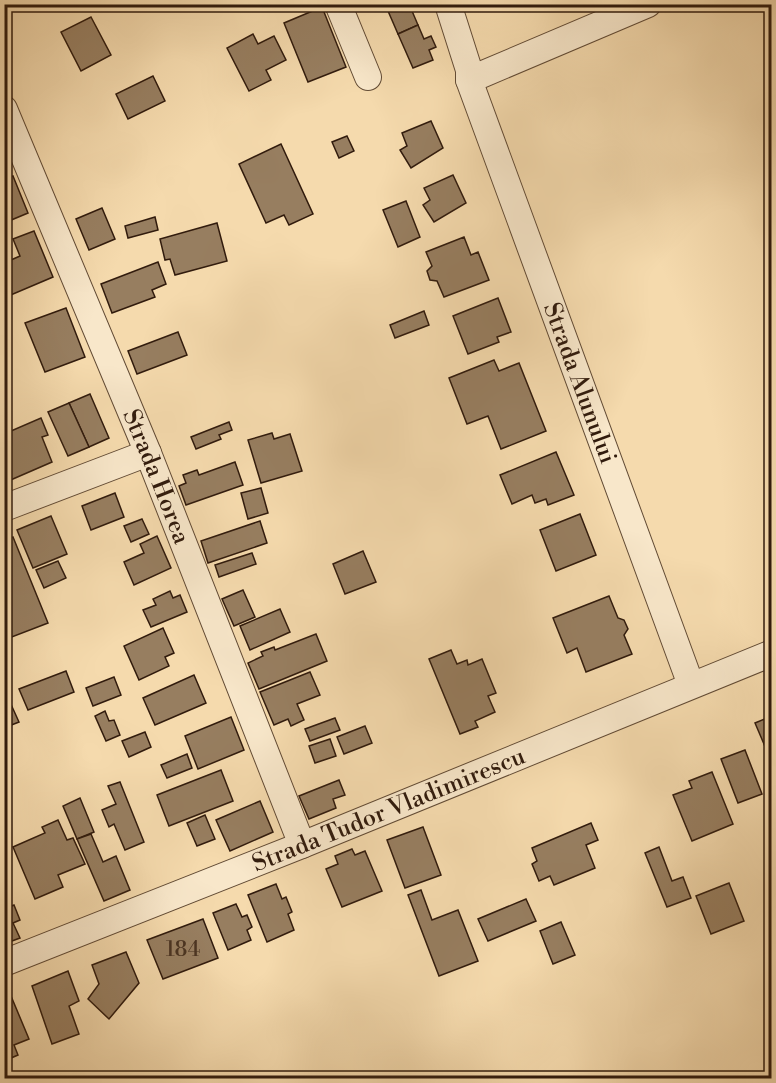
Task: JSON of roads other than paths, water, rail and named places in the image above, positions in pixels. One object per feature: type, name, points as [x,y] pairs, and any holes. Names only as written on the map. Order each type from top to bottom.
[{"type":"street","points":[[338,4],[368,77]]},
{"type":"street","name":"Strada Alunului","points":[[448,4],[469,70],[469,80],[691,685]]},
{"type":"street","points":[[469,80],[648,4]]},
{"type":"street","name":"Strada Horea","points":[[4,109],[148,453],[302,845]]},
{"type":"street","points":[[4,508],[148,453]]},
{"type":"street","name":"Strada Tudor Vladimirescu","points":[[4,963],[302,845],[771,653]]}]
